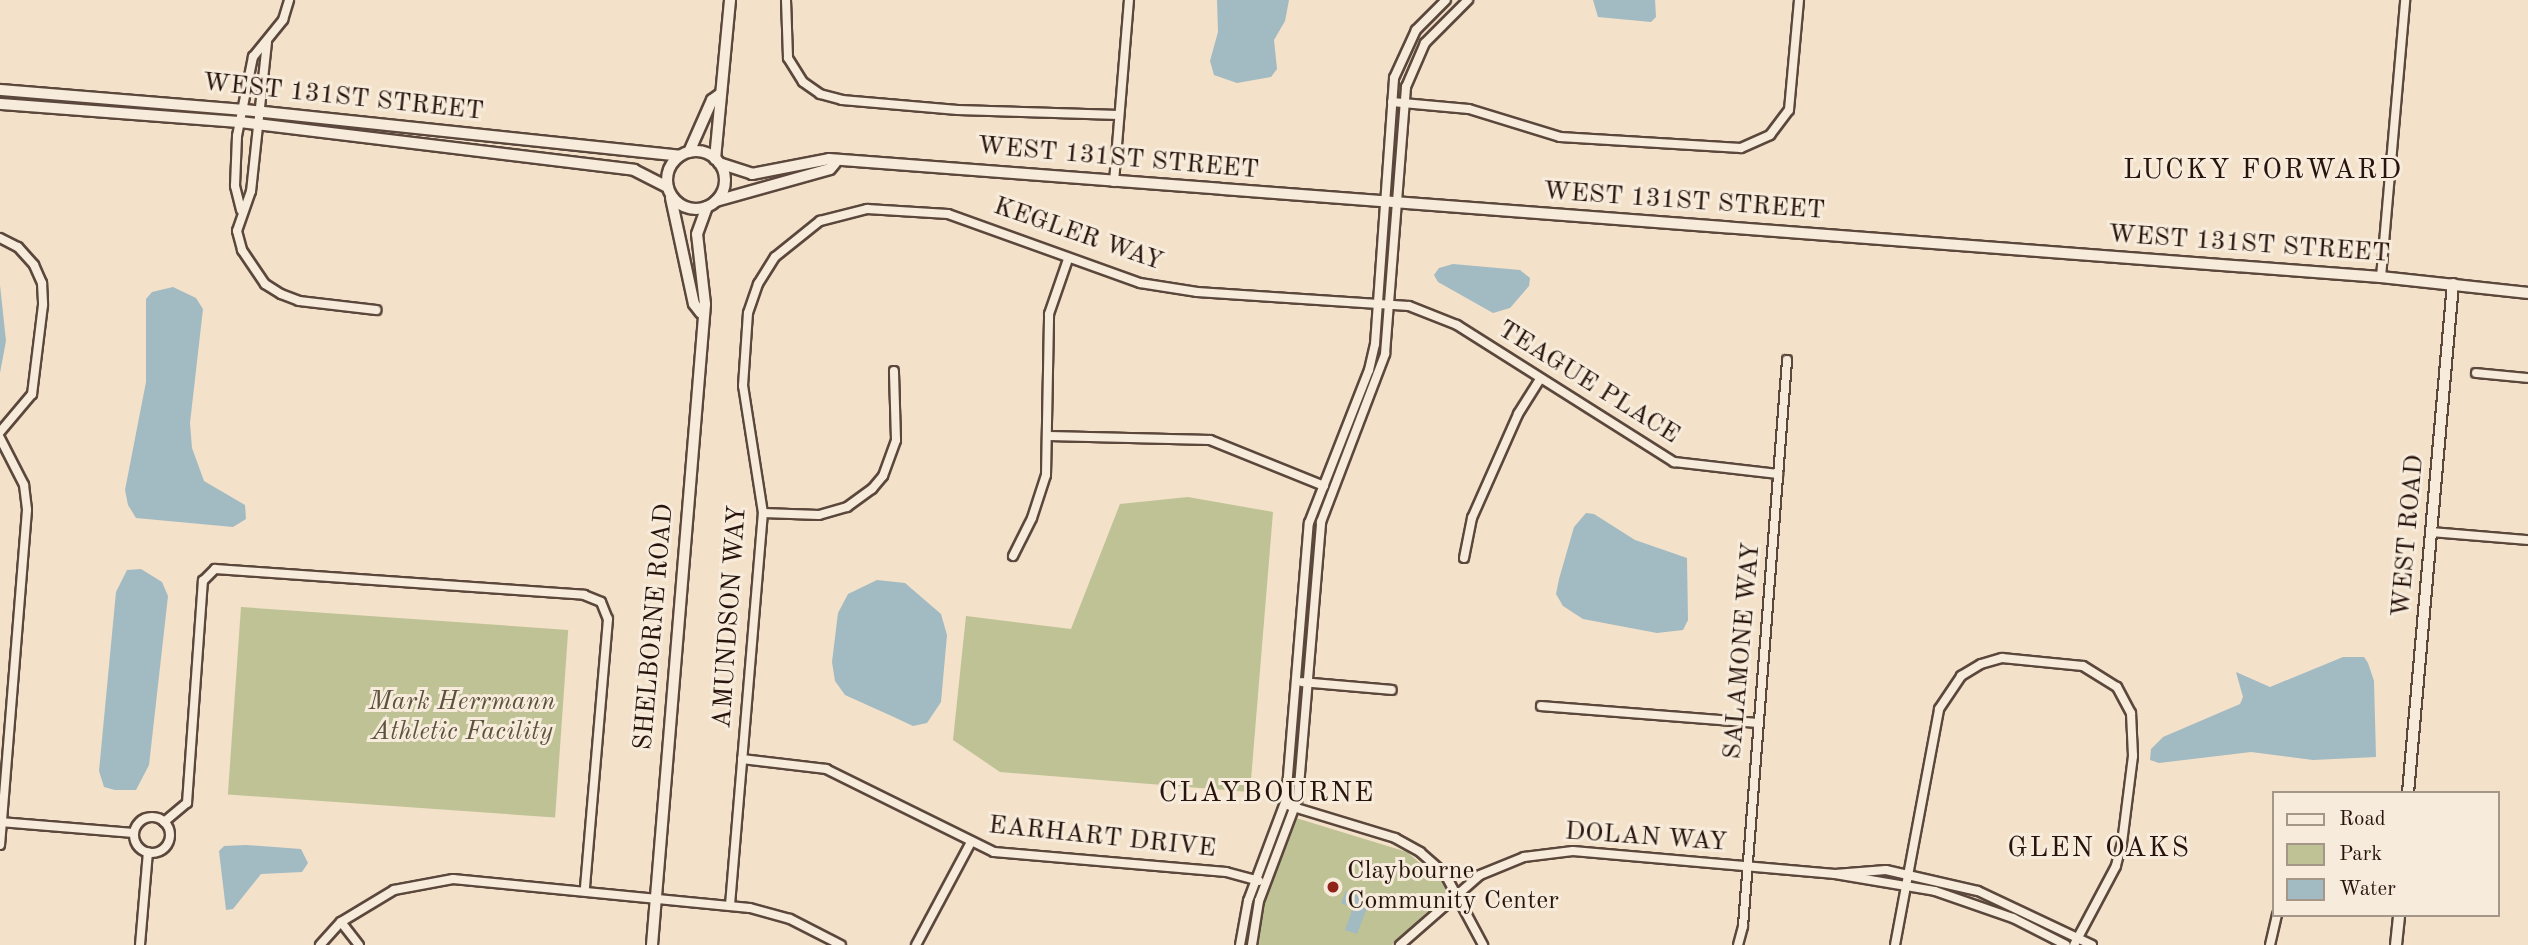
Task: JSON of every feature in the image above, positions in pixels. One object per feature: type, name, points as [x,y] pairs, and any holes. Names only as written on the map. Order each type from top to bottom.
[{"type":"street","points":[[241,211],[235,186],[240,122],[245,110],[253,57],[283,20],[289,0]]},
{"type":"street","points":[[719,95],[712,100],[684,154],[668,170],[669,191],[683,206],[711,204],[724,186],[717,161],[719,95],[730,0]]},
{"type":"street","points":[[786,0],[788,58],[803,82],[820,94],[842,100],[958,110],[1119,115]]},
{"type":"street","points":[[1114,182],[1129,0]]},
{"type":"street","points":[[1240,945],[1256,880],[1284,804],[1306,540],[1326,487],[1380,374],[1385,202],[1392,102],[1404,49],[1416,30],[1447,0]]},
{"type":"street","points":[[1383,303],[1400,204],[1405,103],[1410,74],[1425,43],[1468,0]]},
{"type":"street","points":[[1392,102],[1469,109],[1560,137],[1723,150],[1755,144],[1770,135],[1782,123],[1791,100],[1799,0]]},
{"type":"street","points":[[2381,277],[2405,0]]},
{"type":"street","points":[[267,42],[251,191],[241,211],[237,231],[242,250],[265,284],[299,301],[376,310]]},
{"type":"street","name":"WEST 131ST STREET","points":[[0,90],[259,111],[684,154]]},
{"type":"street","name":"WEST 131ST STREET","points":[[0,104],[240,122],[634,170],[669,191]]},
{"type":"street","points":[[684,154],[717,161]]},
{"type":"street","name":"WEST 131ST STREET","points":[[717,161],[745,174],[829,159],[835,163],[2381,277],[2528,293]]},
{"type":"street","name":"WEST 131ST STREET","points":[[711,204],[830,169],[835,163]]},
{"type":"street","name":"SHELBORNE ROAD","points":[[669,191],[694,304],[701,313]]},
{"type":"street","name":"SHELBORNE ROAD","points":[[652,945],[704,286],[697,240],[711,204]]},
{"type":"street","name":"KEGLER WAY","points":[[775,257],[820,221],[885,208],[958,217],[1068,259],[1165,288],[1383,303]]},
{"type":"street","points":[[0,238],[18,247],[34,265],[42,283],[43,305],[32,394],[0,432]]},
{"type":"street","name":"AMUNDSON WAY","points":[[730,905],[763,513],[743,368],[752,298],[775,257]]},
{"type":"street","points":[[1013,556],[1040,496],[1049,436],[1049,313],[1068,259]]},
{"type":"street","name":"WEST ROAD","points":[[2409,791],[2453,284]]},
{"type":"street","name":"TEAGUE PLACE","points":[[1383,303],[1447,319],[1674,462],[1778,474]]},
{"type":"street","name":"SALAMONE WAY","points":[[1738,945],[1748,866],[1787,360]]},
{"type":"street","points":[[763,513],[819,515],[847,507],[872,489],[883,476],[896,440],[894,370]]},
{"type":"street","points":[[2476,373],[2528,378]]},
{"type":"street","points":[[1464,558],[1472,518],[1518,414],[1540,379]]},
{"type":"street","points":[[1049,436],[1210,440],[1326,487]]},
{"type":"street","points":[[0,438],[24,485],[27,510],[0,845]]},
{"type":"street","points":[[1252,945],[1266,883],[1295,807],[1318,543],[1326,487]]},
{"type":"street","points":[[2432,532],[2528,540]]},
{"type":"street","points":[[164,822],[187,803],[203,588],[208,575],[215,569],[233,568],[584,595],[601,602],[608,619],[585,888]]},
{"type":"street","points":[[1895,945],[1931,743],[1947,692],[1981,664],[2002,658],[2060,661],[2083,666],[2117,687],[2130,713],[2134,735],[2116,866],[2076,941]]},
{"type":"street","points":[[1296,682],[1392,690]]},
{"type":"street","points":[[1541,706],[1757,723]]},
{"type":"street","name":"EARHART DRIVE","points":[[742,759],[827,769],[970,844],[1007,855],[1226,872],[1266,883]]},
{"type":"street","points":[[1284,804],[1395,838],[1433,863],[1458,894],[1483,945]]},
{"type":"street","points":[[148,852],[136,843],[134,833],[139,823],[149,817],[164,822]]},
{"type":"street","points":[[1,822],[134,833]]},
{"type":"street","points":[[148,852],[167,843],[164,822]]},
{"type":"street","points":[[916,945],[970,844]]},
{"type":"street","points":[[139,945],[148,852]]},
{"type":"street","name":"DOLAN WAY","points":[[1400,945],[1458,894],[1495,867],[1554,852],[1835,874],[1973,903],[2066,945]]},
{"type":"street","name":"DOLAN WAY","points":[[1835,874],[1851,870],[1908,874],[1978,891],[2076,941],[2092,945]]},
{"type":"street","points":[[320,945],[341,922],[394,890],[418,883],[453,879],[585,888],[655,899],[730,905],[790,919],[841,945]]},
{"type":"street","points":[[2270,945],[2277,917]]},
{"type":"street","points":[[2396,945],[2399,917]]},
{"type":"street","points":[[341,922],[359,945]]},
{"type":"green space","points":[[1188,497],[1273,512],[1250,792],[1000,772],[953,740],[966,616],[1071,629],[1120,504]]},
{"type":"green space","name":"Mark Herrmann Athletic Facility","points":[[241,607],[568,630],[555,817],[228,795]]},
{"type":"green space","points":[[1296,818],[1407,852],[1444,884],[1446,894],[1392,945],[1257,945],[1262,901]]},
{"type":"water","points":[[1217,0],[1289,0],[1285,21],[1274,40],[1277,69],[1271,77],[1237,83],[1214,75],[1210,61],[1218,32]]},
{"type":"water","points":[[1593,0],[1655,0],[1656,17],[1651,22],[1598,17]]},
{"type":"water","points":[[1453,264],[1520,270],[1530,278],[1529,286],[1510,308],[1493,313],[1438,282],[1434,275],[1439,268]]},
{"type":"water","points":[[0,285],[6,341],[0,373]]},
{"type":"water","points":[[173,287],[196,298],[203,309],[190,423],[192,448],[204,481],[245,505],[246,519],[233,527],[136,518],[128,505],[125,490],[146,382],[146,299],[152,292]]},
{"type":"water","points":[[1586,513],[1594,514],[1635,540],[1687,558],[1688,620],[1683,630],[1657,633],[1583,619],[1563,606],[1556,594],[1559,579],[1574,527]]},
{"type":"water","points":[[141,569],[162,582],[168,596],[149,765],[136,790],[115,790],[104,787],[99,771],[116,592],[127,570]]},
{"type":"water","points":[[877,580],[905,583],[941,614],[947,635],[941,702],[927,723],[913,726],[845,695],[835,681],[832,662],[838,613],[848,594]]},
{"type":"water","points":[[2343,657],[2364,657],[2374,681],[2376,757],[2313,760],[2251,752],[2159,763],[2150,760],[2151,749],[2163,737],[2240,704],[2243,697],[2236,672],[2270,687]]},
{"type":"water","points":[[224,846],[301,849],[308,863],[302,872],[261,874],[233,909],[226,910],[219,851]]},
{"type":"water","points":[[1346,891],[1370,900],[1357,934],[1345,930],[1353,908],[1341,903]]},
{"type":"place","name":"Claybourne Community Center","points":[[1333,887]]},
{"type":"district","name":"LUCKY FORWARD","points":[[2263,171]]},
{"type":"district","name":"CLAYBOURNE","points":[[1267,794]]},
{"type":"district","name":"GLEN OAKS","points":[[2099,849]]}]
